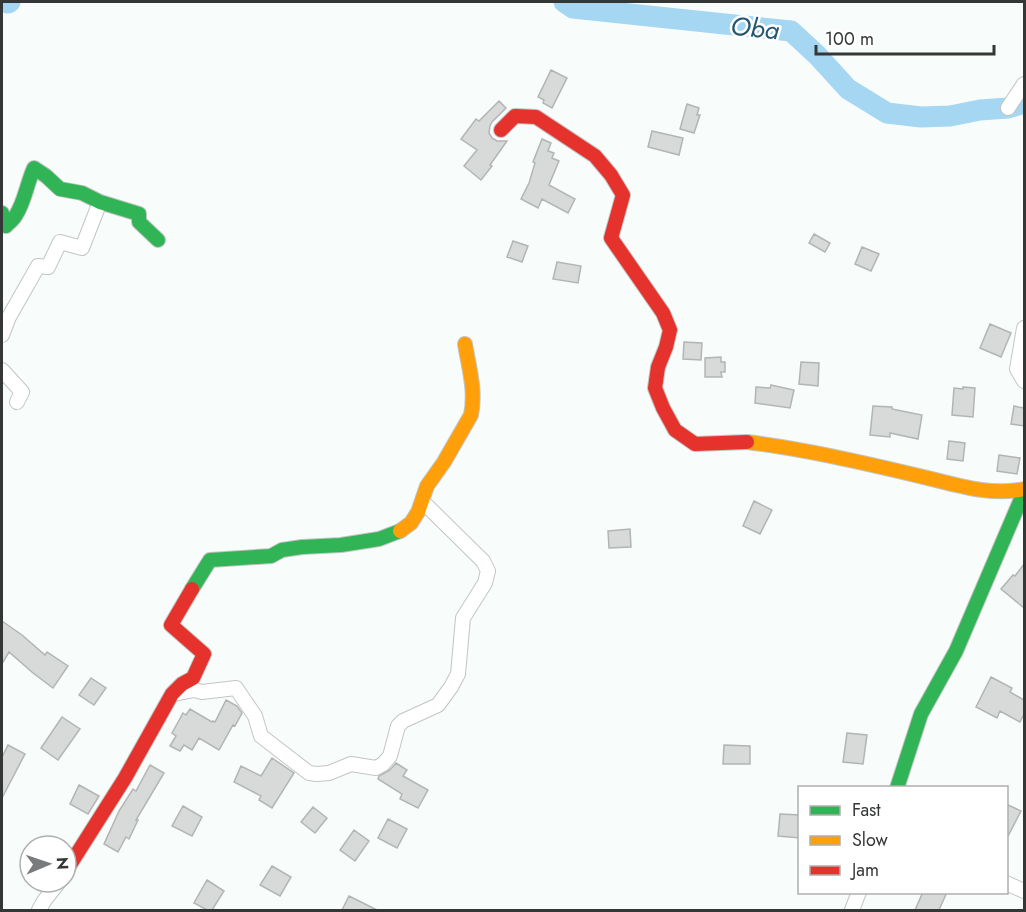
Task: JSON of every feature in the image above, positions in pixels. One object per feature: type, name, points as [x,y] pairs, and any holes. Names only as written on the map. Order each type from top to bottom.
[{"type":"street","points":[[1008,108],[1024,84]]},
{"type":"street","points":[[501,130],[515,116],[536,117],[595,156],[611,175],[623,195],[611,238],[663,313],[670,330],[658,367],[655,387],[675,430],[695,444],[751,442],[843,459],[976,490],[1024,491],[956,651],[921,714],[898,786]]},
{"type":"street","points":[[2,213],[6,226],[16,216],[34,168],[60,189],[82,193],[100,202],[139,214],[139,222],[158,240]]},
{"type":"street","points":[[2,335],[9,317],[38,266],[48,267],[60,242],[82,248],[100,202]]},
{"type":"street","points":[[1024,328],[1017,369],[1024,381]]},
{"type":"street","points":[[78,853],[125,778],[172,694],[182,684],[193,678],[197,671],[204,654],[171,625],[210,560],[271,556],[282,550],[379,539],[398,532],[411,523],[418,512],[427,486],[444,462],[474,407],[465,344]]},
{"type":"street","points":[[2,370],[22,392],[18,402]]},
{"type":"street","points":[[172,694],[194,690],[202,692],[236,688],[255,716],[261,736],[309,773],[329,772],[351,764],[376,768],[383,764],[390,756],[398,726],[403,721],[438,705],[451,687],[458,674],[463,618],[485,583],[488,571],[483,561],[422,501]]},
{"type":"street","points":[[1008,884],[1024,891]]},
{"type":"street","points":[[39,910],[50,894]]},
{"type":"street","points":[[852,910],[858,894]]},
{"type":"building","points":[[551,70],[567,78],[552,108],[538,97]]},
{"type":"building","points":[[499,101],[506,108],[492,122],[489,133],[497,141],[507,141],[481,180],[464,166],[477,150],[461,139],[476,119],[479,121]]},
{"type":"building","points":[[687,104],[699,108],[697,115],[700,115],[694,133],[680,129]]},
{"type":"building","points":[[652,131],[683,138],[679,155],[648,147]]},
{"type":"building","points":[[542,139],[551,143],[548,151],[554,153],[552,158],[559,161],[549,185],[575,199],[568,213],[542,199],[538,208],[521,199],[529,183],[535,163],[533,162]]},
{"type":"building","points":[[814,234],[830,243],[825,252],[809,243]]},
{"type":"building","points":[[513,241],[528,246],[522,262],[507,257]]},
{"type":"building","points":[[862,247],[879,254],[871,271],[855,264]]},
{"type":"building","points":[[557,262],[581,266],[578,283],[553,279]]},
{"type":"building","points":[[990,324],[1011,333],[1001,357],[980,348]]},
{"type":"building","points":[[684,342],[702,343],[701,360],[683,359]]},
{"type":"building","points":[[721,357],[721,362],[725,362],[725,372],[721,372],[722,377],[705,377],[705,358]]},
{"type":"building","points":[[801,362],[819,363],[818,386],[799,384]]},
{"type":"building","points":[[771,385],[794,390],[790,408],[755,403],[756,387],[770,388]]},
{"type":"building","points":[[963,387],[975,388],[973,417],[952,415],[954,388],[963,389]]},
{"type":"building","points":[[873,406],[892,407],[892,409],[922,415],[918,439],[890,433],[890,437],[870,435]]},
{"type":"building","points":[[1014,406],[1024,408],[1024,426],[1011,424]]},
{"type":"building","points":[[949,441],[965,443],[963,461],[947,459]]},
{"type":"building","points":[[999,455],[1020,458],[1017,474],[997,471]]},
{"type":"building","points":[[754,501],[772,510],[760,534],[743,526]]},
{"type":"building","points":[[630,529],[631,547],[609,548],[608,531]]},
{"type":"building","points":[[1024,564],[1024,608],[1001,589]]},
{"type":"building","points":[[2,621],[45,655],[47,652],[68,666],[53,688],[9,652],[2,664]]},
{"type":"building","points":[[991,677],[1012,688],[1010,692],[1024,700],[1024,714],[1020,722],[1000,711],[997,718],[976,707]]},
{"type":"building","points":[[91,678],[106,688],[94,705],[79,695]]},
{"type":"building","points":[[226,700],[237,706],[242,713],[219,750],[199,738],[192,750],[184,745],[180,751],[170,746],[176,736],[172,733],[183,713],[186,715],[190,709],[215,722]]},
{"type":"building","points":[[62,717],[80,729],[58,760],[41,748]]},
{"type":"building","points":[[847,733],[867,735],[863,764],[843,762]]},
{"type":"building","points":[[8,745],[25,754],[2,798],[2,757]]},
{"type":"building","points":[[724,745],[750,746],[750,764],[723,764]]},
{"type":"building","points":[[272,758],[294,773],[272,808],[259,800],[261,796],[234,782],[241,766],[261,776]]},
{"type":"building","points":[[396,763],[407,770],[403,776],[428,790],[418,808],[400,799],[402,794],[378,779]]},
{"type":"building","points":[[150,765],[164,773],[136,820],[138,820],[129,839],[126,837],[118,852],[104,844],[119,811],[133,789],[136,791]]},
{"type":"building","points":[[79,785],[99,796],[88,814],[70,804]]},
{"type":"building","points":[[1008,805],[1021,811],[1008,836]]},
{"type":"building","points":[[183,806],[202,817],[192,836],[172,826]]},
{"type":"building","points":[[313,807],[327,818],[315,833],[301,822]]},
{"type":"building","points":[[780,814],[798,815],[798,838],[778,836]]},
{"type":"building","points":[[388,819],[407,829],[397,848],[378,838]]},
{"type":"building","points":[[354,830],[369,841],[355,861],[340,850]]},
{"type":"building","points":[[272,866],[291,877],[280,896],[260,885]]},
{"type":"building","points":[[207,880],[224,891],[212,910],[207,910],[194,903]]},
{"type":"building","points":[[922,894],[946,894],[939,910],[915,910]]},
{"type":"building","points":[[349,896],[377,910],[342,910]]},
{"type":"waterway","name":"Oba","points":[[5,2],[10,2]]},
{"type":"waterway","name":"Oba","points":[[564,2],[573,8],[791,31],[848,89],[887,113],[921,117],[950,116],[980,110],[1008,108],[1024,103]]},
{"type":"traffic: fast","points":[[2,213],[6,226],[19,210],[34,168],[60,189],[82,193],[100,202],[139,214],[139,222],[158,240]]},
{"type":"traffic: fast","points":[[898,786],[921,714],[956,651],[1024,492]]},
{"type":"traffic: fast","points":[[192,589],[210,560],[271,556],[282,550],[379,539],[400,531]]},
{"type":"traffic: slow","points":[[400,531],[411,523],[418,512],[427,486],[444,462],[471,415],[472,388],[465,344]]},
{"type":"traffic: slow","points":[[747,442],[832,456],[970,488],[997,491],[1024,489]]},
{"type":"traffic: jam","points":[[501,130],[515,116],[536,117],[595,156],[611,175],[623,195],[611,238],[663,313],[670,330],[658,367],[655,388],[663,408],[675,430],[695,444],[747,442]]},
{"type":"traffic: jam","points":[[78,852],[125,778],[172,694],[182,684],[193,678],[204,654],[171,625],[192,589]]}]
